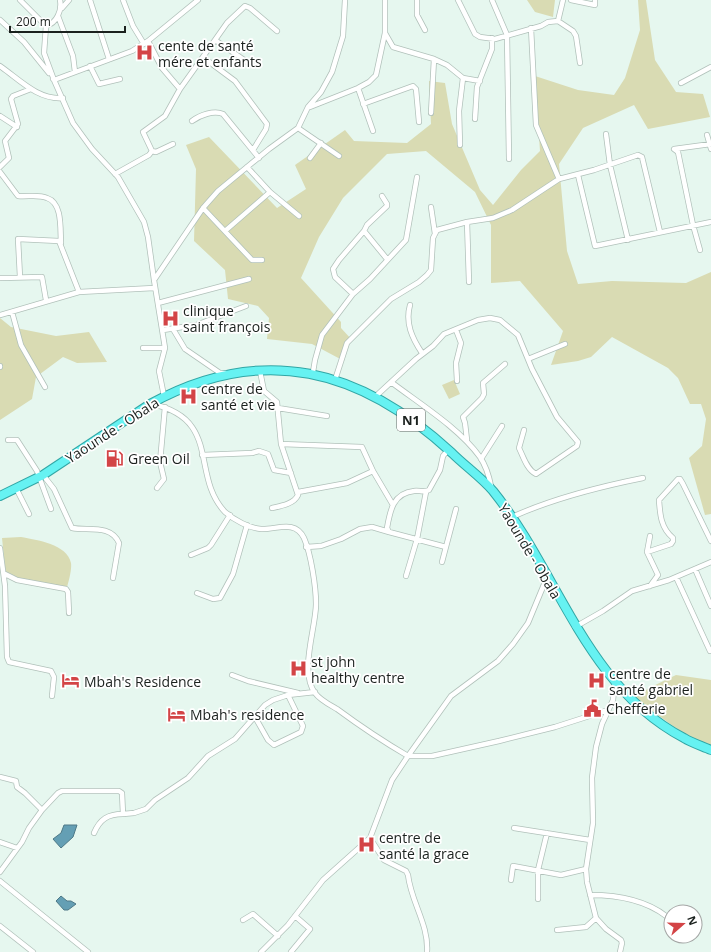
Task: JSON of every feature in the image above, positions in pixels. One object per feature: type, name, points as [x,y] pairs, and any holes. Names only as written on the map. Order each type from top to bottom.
[{"type":"highway","name":"Yaounde - Obala","points":[[0,496],[40,476],[164,396],[226,373],[285,371],[335,380],[376,396],[414,421],[492,490],[512,517],[575,626],[602,668],[655,719],[684,739],[711,750]]},
{"type":"street","points":[[20,0],[46,26],[44,53],[54,80],[76,128],[92,149],[115,174],[144,222],[148,237],[154,288],[163,330],[165,348],[159,371],[164,396]]},
{"type":"street","points":[[60,0],[62,8]]},
{"type":"street","points":[[46,26],[51,24],[69,0]]},
{"type":"street","points":[[90,0],[109,59]]},
{"type":"street","points":[[123,0],[133,26],[146,42],[162,68],[180,89]]},
{"type":"street","points":[[54,80],[109,59],[146,42],[198,0]]},
{"type":"street","points":[[154,280],[164,268],[203,208],[218,191],[298,128],[308,107],[321,92],[332,72],[344,29],[345,0]]},
{"type":"street","points":[[308,107],[358,88],[369,82],[376,75],[385,33],[385,0]]},
{"type":"street","points":[[417,0],[417,15],[425,30]]},
{"type":"street","points":[[458,0],[474,34],[480,37],[492,38],[508,35],[548,22],[558,21],[573,31],[576,36],[580,63]]},
{"type":"street","points":[[492,0],[508,35],[509,159]]},
{"type":"street","points":[[558,21],[563,0]]},
{"type":"street","points":[[571,0],[595,5],[595,0]]},
{"type":"street","points":[[173,144],[156,152],[152,150],[143,132],[161,121],[180,89],[204,58],[227,23],[245,6],[277,31]]},
{"type":"street","points":[[58,16],[73,56],[75,72]]},
{"type":"street","points":[[0,20],[28,46],[54,80]]},
{"type":"street","points":[[531,28],[536,125],[559,179]]},
{"type":"street","points":[[385,33],[394,47],[434,59],[447,65],[463,78],[480,81]]},
{"type":"street","points":[[475,119],[477,87],[492,49],[492,38]]},
{"type":"street","points":[[215,40],[250,64]]},
{"type":"street","points":[[204,58],[235,81],[267,124],[266,129],[253,150]]},
{"type":"street","points":[[431,113],[434,59]]},
{"type":"street","points":[[0,66],[37,94],[53,99],[63,98]]},
{"type":"street","points":[[90,66],[99,84],[120,80]]},
{"type":"street","points":[[681,83],[711,66]]},
{"type":"street","points":[[460,145],[459,112],[463,78]]},
{"type":"street","points":[[363,104],[413,86],[416,88],[419,122]]},
{"type":"street","points":[[358,88],[373,130]]},
{"type":"street","points":[[0,167],[9,158],[5,141],[18,124],[11,99],[13,96],[31,89]]},
{"type":"street","points":[[192,121],[205,114],[218,112],[223,114],[259,158]]},
{"type":"street","points":[[0,116],[17,127]]},
{"type":"street","points":[[298,128],[339,156]]},
{"type":"street","points":[[606,134],[610,165],[628,240]]},
{"type":"street","points":[[700,250],[693,225],[678,152],[674,149],[711,146],[707,135]]},
{"type":"street","points":[[310,158],[322,143]]},
{"type":"street","points":[[115,174],[149,155],[152,150]]},
{"type":"street","points":[[434,234],[437,230],[467,222],[493,218],[512,210],[559,179],[578,175],[641,155],[660,232]]},
{"type":"street","points":[[247,167],[270,192],[299,216]]},
{"type":"street","points":[[0,172],[18,196],[47,198],[53,203],[62,219],[61,243],[79,292]]},
{"type":"street","points":[[578,175],[595,246],[711,222]]},
{"type":"street","points":[[310,375],[314,372],[315,360],[322,335],[353,294],[370,280],[387,259],[406,240],[417,177]]},
{"type":"street","points":[[225,231],[270,192]]},
{"type":"street","points":[[353,294],[335,277],[333,272],[339,260],[364,231],[367,225],[387,206],[382,196]]},
{"type":"street","points":[[335,380],[347,343],[391,299],[419,282],[430,270],[434,234],[431,207]]},
{"type":"street","points":[[203,208],[252,260],[262,260]]},
{"type":"street","points":[[467,222],[469,282]]},
{"type":"street","points":[[364,231],[387,259]]},
{"type":"street","points":[[20,277],[18,239],[56,241],[61,243]]},
{"type":"street","points":[[0,278],[42,277],[46,300]]},
{"type":"street","points":[[158,303],[250,279]]},
{"type":"street","points":[[0,315],[46,300],[79,292],[154,288]]},
{"type":"street","points":[[410,305],[407,316],[410,329],[422,353]]},
{"type":"street","points":[[163,330],[196,325],[246,306]]},
{"type":"street","points":[[12,312],[21,345],[45,387]]},
{"type":"street","points":[[376,396],[422,353],[433,346],[444,334],[478,320],[490,318],[500,320],[518,335],[532,370],[557,416],[578,442],[578,446],[536,474],[529,468],[519,448],[524,430]]},
{"type":"street","points":[[173,329],[185,349],[220,373],[226,373]]},
{"type":"street","points":[[456,330],[461,343],[456,363],[457,381]]},
{"type":"street","points":[[528,359],[565,344]]},
{"type":"street","points":[[143,348],[165,348]]},
{"type":"street","points":[[467,440],[465,423],[462,417],[482,398],[484,394],[483,383],[486,378],[505,364]]},
{"type":"street","points":[[260,371],[264,391],[274,398],[278,408],[281,444],[298,492],[297,499],[290,503],[272,508]]},
{"type":"street","points":[[391,382],[467,440],[481,459],[488,472],[492,490]]},
{"type":"street","points":[[150,404],[165,407],[181,416],[197,433],[201,444],[202,455],[215,494],[219,503],[230,515],[247,525],[260,528],[287,526],[296,529],[301,534],[306,547],[316,602],[315,618],[310,637],[309,677],[315,692],[344,714],[408,756],[432,756],[555,727],[608,710]]},
{"type":"street","points":[[157,488],[164,479],[160,462],[165,407]]},
{"type":"street","points":[[278,408],[327,416]]},
{"type":"street","points":[[481,459],[502,426]]},
{"type":"street","points":[[8,440],[17,440],[40,476],[54,489],[72,528],[98,529],[106,531],[117,538],[119,543],[113,578]]},
{"type":"street","points":[[281,444],[362,447],[373,471],[393,505]]},
{"type":"street","points":[[406,576],[417,539],[426,492],[434,480],[443,456],[448,450]]},
{"type":"street","points":[[202,455],[252,453],[259,451],[268,454],[274,470],[291,473]]},
{"type":"street","points":[[298,492],[347,483],[373,471]]},
{"type":"street","points":[[40,476],[51,509]]},
{"type":"street","points":[[512,517],[538,505],[602,486],[644,478]]},
{"type":"street","points":[[647,552],[671,544],[673,541],[673,538],[666,532],[660,519],[659,500],[678,479],[683,484],[711,541]]},
{"type":"street","points":[[16,488],[29,514]]},
{"type":"street","points":[[389,532],[387,528],[393,505],[401,494],[414,491],[426,492]]},
{"type":"street","points":[[442,562],[456,509]]},
{"type":"street","points":[[191,555],[208,548],[211,545],[230,515]]},
{"type":"street","points":[[197,593],[213,599],[220,598],[233,574],[247,525]]},
{"type":"street","points":[[306,547],[321,546],[360,529],[372,527],[446,547]]},
{"type":"street","points":[[650,536],[647,552],[658,575],[650,586]]},
{"type":"street","points":[[0,548],[5,574],[3,586],[7,657],[9,662],[51,671],[54,677],[52,696]]},
{"type":"street","points":[[575,626],[603,611],[624,596],[676,577],[711,562]]},
{"type":"street","points":[[695,569],[711,606]]},
{"type":"street","points":[[5,574],[17,580],[66,588],[68,592],[68,613]]},
{"type":"street","points":[[261,952],[296,916],[322,880],[370,838],[392,780],[408,756],[451,696],[498,661],[513,644],[528,623],[545,582],[546,575]]},
{"type":"street","points":[[676,577],[710,651],[711,650]]},
{"type":"street","points":[[232,675],[248,681],[300,693]]},
{"type":"street","points":[[615,682],[613,700],[599,735],[594,763],[592,790],[593,822],[586,868],[590,895],[596,918],[606,929],[621,940],[622,943],[620,952]]},
{"type":"street","points":[[94,833],[101,820],[107,817],[134,813],[146,809],[155,800],[188,778],[208,756],[235,739],[265,705],[273,700],[288,695],[315,692]]},
{"type":"street","points":[[255,716],[268,740],[274,745],[301,732],[303,726],[288,695]]},
{"type":"street","points":[[0,777],[16,781],[17,788],[25,793],[42,810]]},
{"type":"street","points":[[0,872],[42,810],[58,793],[62,791],[119,791],[122,793],[123,814]]},
{"type":"street","points":[[514,828],[590,840]]},
{"type":"street","points":[[538,899],[538,870],[547,833]]},
{"type":"street","points":[[370,838],[384,860],[406,872],[408,875],[416,908],[427,938],[427,952]]},
{"type":"street","points":[[0,842],[17,848]]},
{"type":"street","points":[[511,880],[513,866],[561,875],[586,868]]},
{"type":"street","points":[[0,881],[88,952]]},
{"type":"street","points":[[590,895],[615,896],[654,906],[663,914]]},
{"type":"street","points":[[243,920],[253,914],[278,936]]},
{"type":"street","points":[[291,952],[310,929],[296,916]]},
{"type":"street","points":[[557,930],[586,927],[596,918]]},
{"type":"street","points":[[0,926],[33,952]]},
{"type":"green space","points":[[527,0],[555,0],[553,17],[535,12]]},
{"type":"green space","points":[[638,0],[646,0],[655,60],[676,92],[703,94],[710,117],[648,129],[634,105],[583,128],[559,164],[567,251],[578,284],[612,281],[686,283],[711,272],[711,514],[705,515],[689,458],[702,446],[706,419],[701,404],[690,404],[678,378],[668,368],[612,337],[591,357],[578,361],[551,365],[563,331],[520,281],[491,283],[491,225],[475,192],[426,151],[387,154],[343,198],[319,237],[301,278],[341,322],[341,328],[352,340],[348,343],[344,361],[312,344],[267,339],[269,318],[258,306],[228,299],[225,270],[194,241],[196,169],[186,145],[209,137],[277,208],[306,189],[295,165],[345,130],[354,141],[407,143],[431,124],[429,81],[445,83],[452,124],[480,190],[493,205],[521,170],[540,151],[535,76],[578,90],[614,95],[625,78],[640,30]]},
{"type":"green space","points":[[0,318],[11,327],[56,336],[89,332],[107,362],[77,363],[63,357],[36,377],[32,399],[0,420]]},
{"type":"green space","points":[[454,380],[460,394],[449,399],[442,385]]},
{"type":"green space","points":[[21,537],[50,544],[64,551],[71,563],[70,577],[66,591],[14,581],[6,577],[2,538]]},
{"type":"green space","points":[[676,675],[711,680],[711,748],[687,736],[634,698],[649,688]]},
{"type":"water","points":[[64,825],[77,825],[73,837],[61,848],[53,839],[61,833]]},
{"type":"water","points":[[61,896],[67,901],[71,901],[76,904],[68,910],[64,910],[56,901]]},
{"type":"place","name":"cente de santé mére et enfants","points":[[145,53]]},
{"type":"place","name":"clinique saint françois","points":[[170,318]]},
{"type":"place","name":"centre de santé et vie","points":[[188,396]]},
{"type":"place","name":"Green Oil","points":[[115,458]]},
{"type":"place","name":"st john healthy centre","points":[[298,669]]},
{"type":"place","name":"Mbah's Residence","points":[[71,681]]},
{"type":"place","name":"centre de santé gabriel","points":[[596,681]]},
{"type":"place","name":"Chefferie","points":[[593,708]]},
{"type":"place","name":"Mbah's residence","points":[[177,714]]},
{"type":"place","name":"centre de santé la grace","points":[[366,845]]}]
